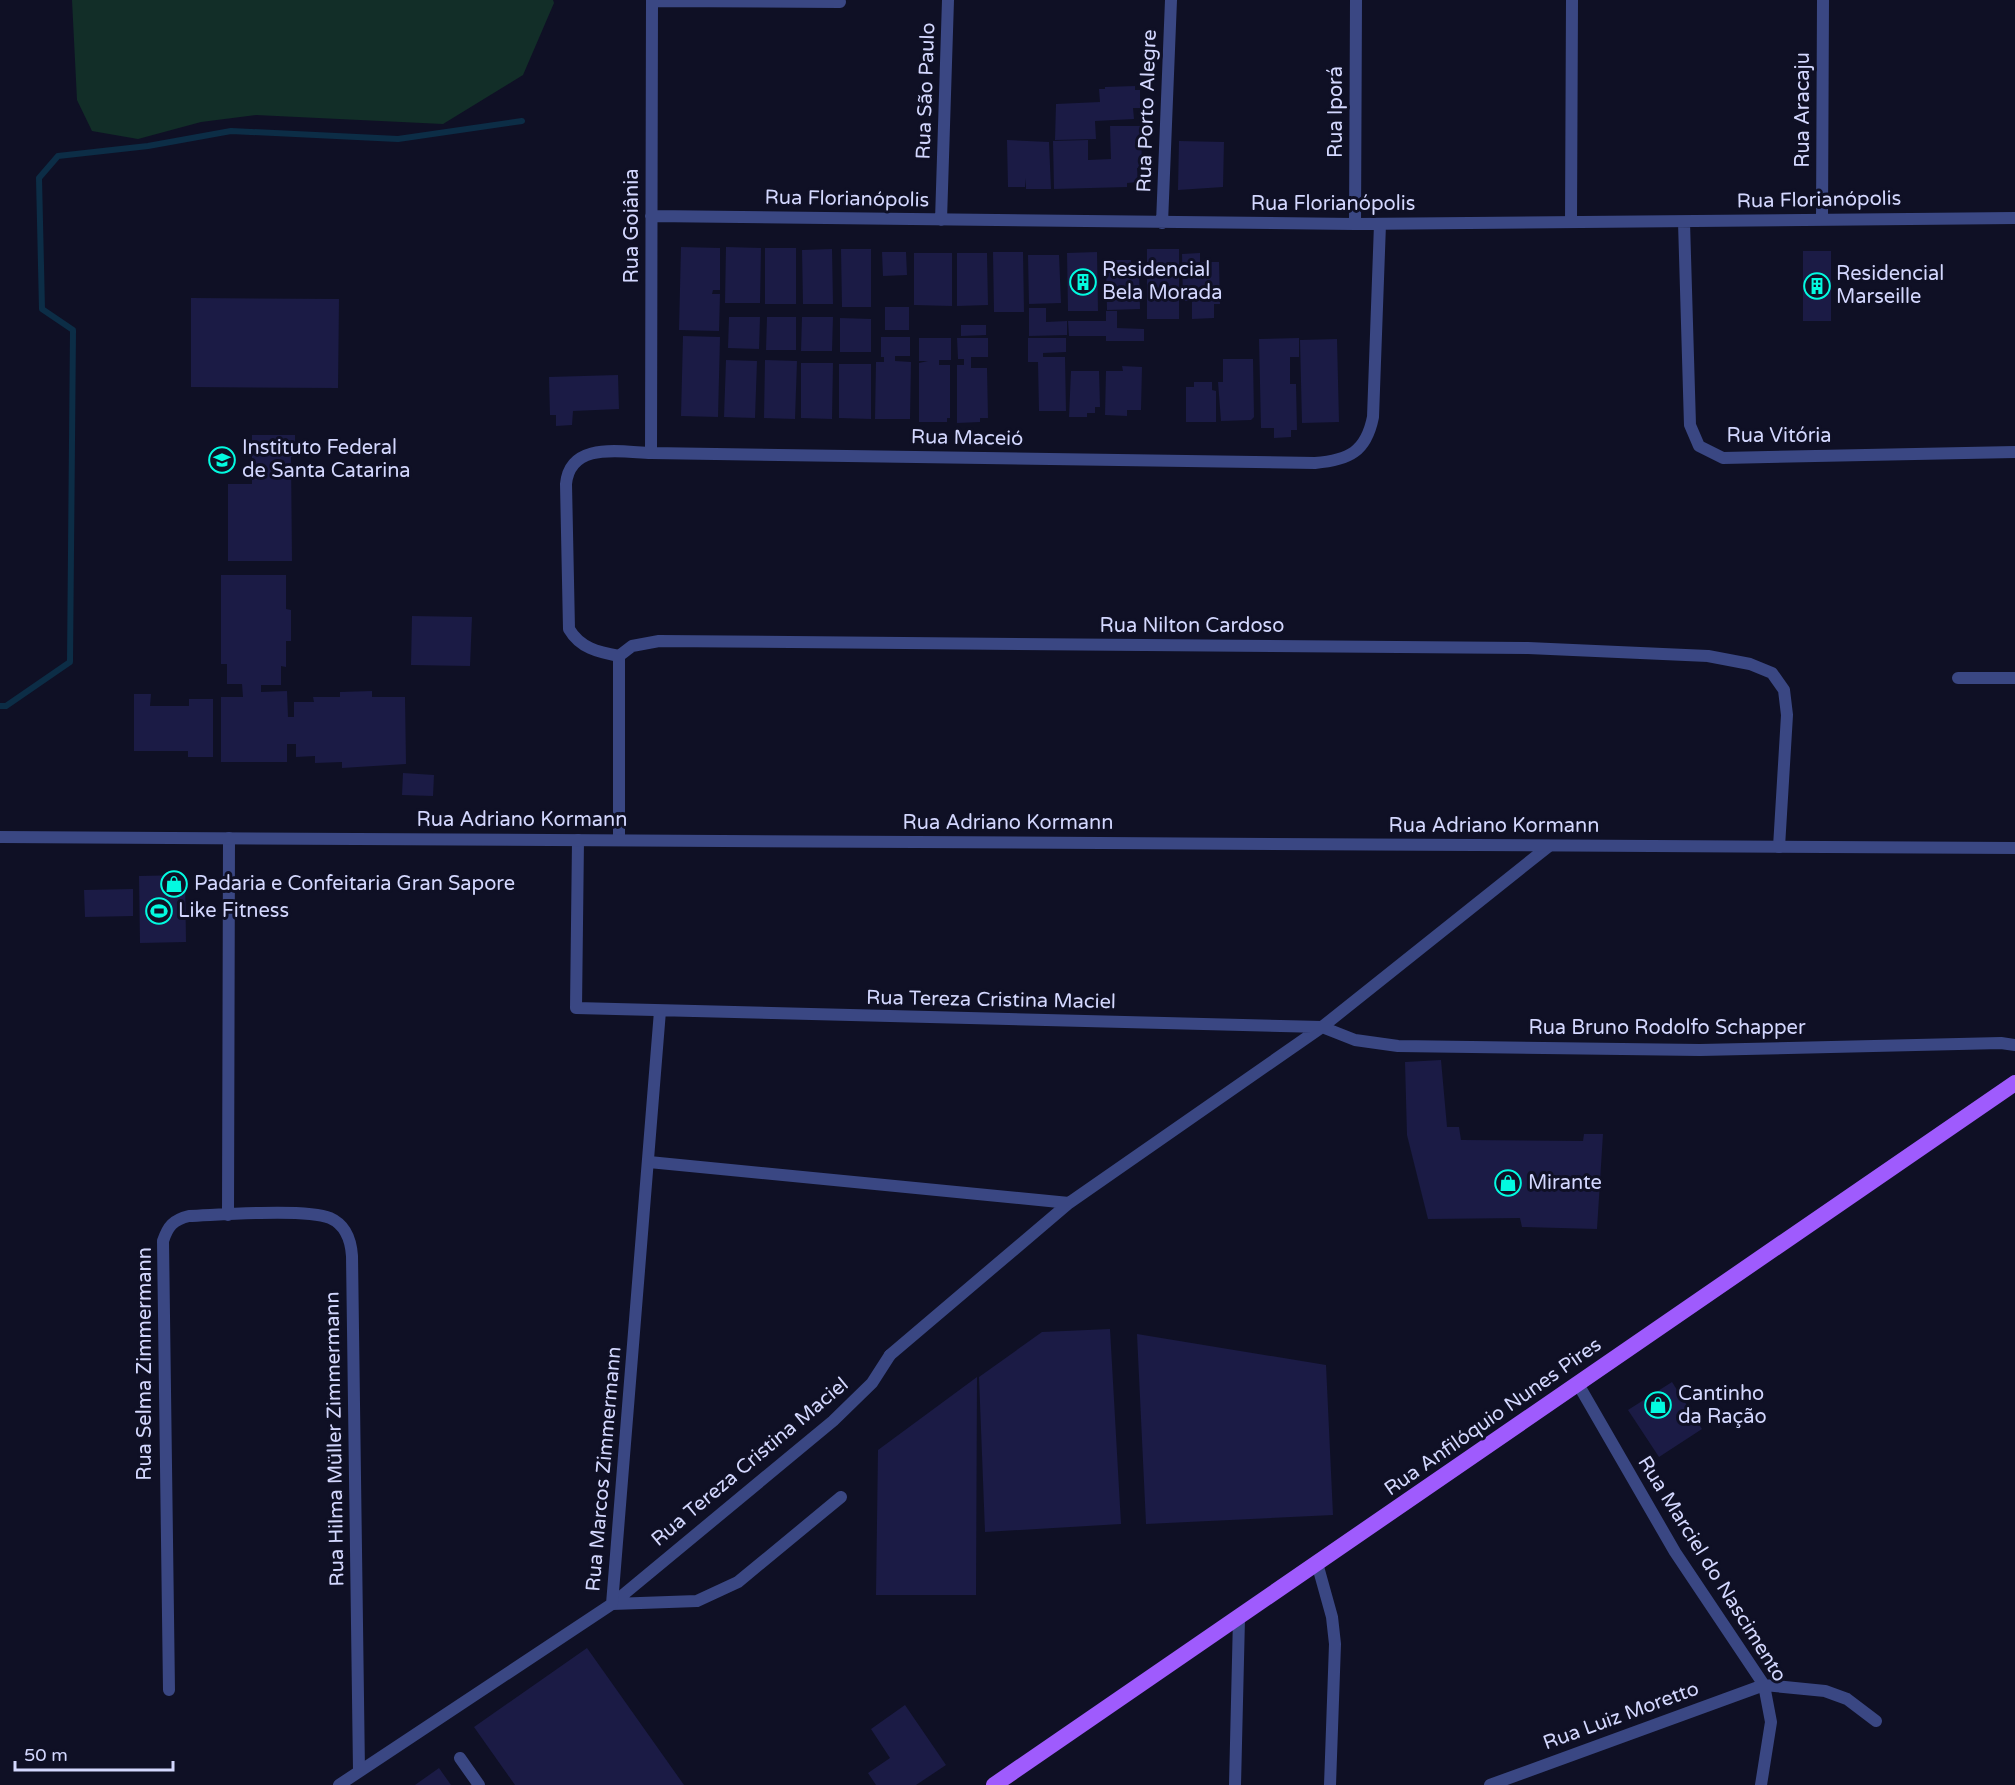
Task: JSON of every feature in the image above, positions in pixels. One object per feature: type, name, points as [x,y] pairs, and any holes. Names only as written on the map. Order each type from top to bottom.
[{"type":"main road","name":"Rua Anfilóquio Nunes Pires","points":[[994,1785],[2015,1083]]},
{"type":"street","name":"Rua São Paulo","points":[[941,220],[948,0]]},
{"type":"street","name":"Rua Porto Alegre","points":[[1162,223],[1171,0]]},
{"type":"street","name":"Rua Iporá","points":[[1355,224],[1356,0]]},
{"type":"street","points":[[1571,222],[1572,0]]},
{"type":"street","name":"Rua Aracaju","points":[[1822,220],[1823,0]]},
{"type":"street","points":[[652,1],[840,2]]},
{"type":"street","name":"Rua Goiânia","points":[[651,453],[652,1]]},
{"type":"street","name":"Rua Florianópolis","points":[[651,216],[1355,224],[2015,218]]},
{"type":"street","name":"Rua Vitória","points":[[1684,222],[1690,424],[1699,446],[1723,458],[2015,452]]},
{"type":"street","name":"Rua Maceió","points":[[619,656],[594,651],[580,644],[569,629],[567,477],[574,463],[590,453],[1315,463],[1339,460],[1357,451],[1364,443],[1373,417],[1380,224]]},
{"type":"street","name":"Rua Nilton Cardoso","points":[[619,656],[632,646],[659,641],[1528,648],[1708,656],[1750,664],[1772,673],[1784,690],[1787,715],[1779,847]]},
{"type":"street","points":[[619,656],[619,840]]},
{"type":"street","points":[[1958,678],[2015,678]]},
{"type":"street","name":"Rua Adriano Kormann","points":[[0,837],[2015,848]]},
{"type":"street","points":[[228,1215],[229,838]]},
{"type":"street","name":"Rua Tereza Cristina Maciel","points":[[578,840],[576,1008],[1322,1027]]},
{"type":"street","name":"Rua Tereza Cristina Maciel","points":[[612,1604],[833,1421],[873,1383],[891,1355],[960,1293],[1070,1203],[1322,1027],[1549,846]]},
{"type":"street","name":"Rua Marcos Zimmermann","points":[[339,1785],[612,1604],[660,1011]]},
{"type":"street","name":"Rua Bruno Rodolfo Schapper","points":[[1322,1027],[1355,1040],[1398,1046],[1700,1050],[1989,1043],[2015,1045]]},
{"type":"street","points":[[649,1162],[1070,1203]]},
{"type":"street","name":"Rua Hilma Müller Zimmermann","points":[[228,1215],[298,1214],[330,1218],[343,1228],[351,1242],[359,1771]]},
{"type":"street","name":"Rua Selma Zimmermann","points":[[169,1690],[163,1241],[167,1227],[178,1219],[228,1215]]},
{"type":"street","name":"Rua Marciel do Nascimento","points":[[1578,1384],[1675,1552],[1764,1684],[1772,1722],[1761,1785]]},
{"type":"street","points":[[612,1604],[697,1601],[738,1582],[841,1497]]},
{"type":"street","points":[[1317,1563],[1332,1617],[1335,1644],[1330,1785]]},
{"type":"street","points":[[1235,1785],[1239,1618]]},
{"type":"street","points":[[1764,1684],[1825,1691],[1847,1699],[1876,1721]]},
{"type":"street","name":"Rua Luiz Moretto","points":[[1490,1785],[1764,1684]]},
{"type":"street","points":[[460,1758],[479,1785]]},
{"type":"green space","points":[[72,0],[553,0],[554,3],[523,75],[443,124],[256,115],[201,122],[138,139],[92,131],[77,100]]},
{"type":"building","points":[[1135,86],[1135,90],[1140,90],[1140,108],[1133,108],[1134,119],[1095,121],[1096,139],[1055,140],[1056,104],[1100,102],[1099,89]]},
{"type":"building","points":[[1110,126],[1141,126],[1142,168],[1137,168],[1138,182],[1127,183],[1127,187],[1054,189],[1053,141],[1088,140],[1088,160],[1111,159]]},
{"type":"building","points":[[1007,140],[1049,142],[1051,189],[1026,189],[1026,178],[1025,187],[1008,187]]},
{"type":"building","points":[[1179,141],[1224,142],[1223,187],[1178,190]]},
{"type":"building","points":[[681,247],[720,248],[720,290],[713,290],[712,294],[720,294],[719,331],[679,330]]},
{"type":"building","points":[[726,247],[761,248],[760,303],[725,303]]},
{"type":"building","points":[[765,248],[796,248],[796,304],[765,304]]},
{"type":"building","points":[[832,249],[833,304],[803,304],[802,250]]},
{"type":"building","points":[[841,249],[871,249],[871,307],[842,307]]},
{"type":"building","points":[[1147,249],[1179,249],[1179,319],[1147,319]]},
{"type":"building","name":"Residencial Marseille","points":[[1803,251],[1831,251],[1831,321],[1803,321]]},
{"type":"building","points":[[882,252],[906,252],[907,275],[883,276]]},
{"type":"building","points":[[993,252],[1023,252],[1024,312],[994,312]]},
{"type":"building","name":"Residencial Bela Morada","points":[[1097,252],[1098,311],[1068,311],[1067,253]]},
{"type":"building","points":[[914,253],[952,253],[952,306],[914,305]]},
{"type":"building","points":[[957,253],[987,253],[988,305],[957,306]]},
{"type":"building","points":[[1200,253],[1200,262],[1219,262],[1220,304],[1214,304],[1214,318],[1192,319],[1192,301],[1183,301],[1182,254]]},
{"type":"building","points":[[1028,255],[1059,255],[1061,303],[1029,304]]},
{"type":"building","points":[[1106,260],[1131,260],[1131,270],[1139,269],[1140,309],[1107,310]]},
{"type":"building","points":[[191,298],[339,299],[338,388],[191,387]]},
{"type":"building","points":[[885,307],[909,307],[909,330],[885,330]]},
{"type":"building","points":[[1029,308],[1046,308],[1046,322],[1067,321],[1067,335],[1029,336]]},
{"type":"building","points":[[1106,311],[1117,311],[1117,328],[1144,329],[1144,341],[1106,341],[1106,336],[1069,336],[1068,321],[1106,321]]},
{"type":"building","points":[[729,317],[760,317],[759,349],[728,348]]},
{"type":"building","points":[[767,317],[796,317],[796,350],[766,350]]},
{"type":"building","points":[[802,317],[833,317],[832,351],[801,351]]},
{"type":"building","points":[[840,318],[871,319],[871,352],[840,352]]},
{"type":"building","points":[[961,325],[986,325],[986,335],[961,336]]},
{"type":"building","points":[[683,336],[720,337],[718,417],[681,416]]},
{"type":"building","points":[[881,337],[910,337],[910,356],[895,356],[895,361],[911,362],[910,419],[875,419],[876,362],[884,362],[884,357],[881,357]]},
{"type":"building","points":[[919,338],[951,338],[951,360],[939,360],[939,365],[950,365],[950,418],[947,418],[947,422],[919,422],[919,363],[928,361],[919,361]]},
{"type":"building","points":[[957,338],[988,338],[988,357],[971,357],[971,368],[987,368],[988,418],[980,418],[980,422],[957,423],[957,365],[964,365],[964,359],[958,359]]},
{"type":"building","points":[[1028,338],[1066,338],[1066,352],[1043,353],[1043,357],[1065,357],[1066,411],[1039,411],[1038,362],[1028,362]]},
{"type":"building","points":[[1299,338],[1299,357],[1290,357],[1290,384],[1296,384],[1297,430],[1291,430],[1291,437],[1274,438],[1274,428],[1261,428],[1259,339]]},
{"type":"building","points":[[1337,339],[1339,422],[1302,423],[1300,340]]},
{"type":"building","points":[[1223,359],[1253,359],[1254,417],[1251,420],[1221,421],[1218,382],[1223,382]]},
{"type":"building","points":[[726,360],[757,361],[755,418],[724,417]]},
{"type":"building","points":[[765,360],[797,361],[795,419],[764,418]]},
{"type":"building","points":[[801,363],[833,363],[832,419],[801,418]]},
{"type":"building","points":[[839,364],[871,364],[871,419],[839,418]]},
{"type":"building","points":[[1122,366],[1142,367],[1141,410],[1127,410],[1127,416],[1105,415],[1106,371],[1123,371]]},
{"type":"building","points":[[1071,371],[1099,371],[1100,407],[1095,407],[1095,413],[1087,413],[1087,417],[1069,417]]},
{"type":"building","points":[[618,375],[619,409],[573,411],[572,425],[556,426],[556,415],[550,415],[549,377]]},
{"type":"building","points":[[1194,382],[1212,382],[1212,390],[1216,391],[1216,422],[1186,422],[1186,387],[1194,387]]},
{"type":"building","points":[[252,435],[295,435],[295,456],[291,457],[292,561],[228,561],[228,484],[252,484]]},
{"type":"building","points":[[221,575],[286,575],[286,609],[291,610],[291,641],[286,641],[286,667],[281,666],[281,685],[261,685],[261,692],[287,691],[288,717],[294,717],[294,702],[314,702],[313,697],[340,697],[340,692],[372,691],[372,697],[405,697],[406,764],[342,768],[342,762],[315,763],[315,756],[296,757],[296,744],[287,744],[287,762],[221,762],[221,697],[243,697],[242,684],[227,684],[227,664],[221,664]]},
{"type":"building","points":[[412,616],[472,617],[470,666],[411,665]]},
{"type":"building","points":[[134,694],[151,694],[150,706],[189,706],[189,699],[213,699],[213,757],[188,757],[188,751],[134,751]]},
{"type":"building","points":[[403,773],[434,775],[433,796],[402,795]]},
{"type":"building","points":[[185,875],[186,942],[140,943],[139,876]]},
{"type":"building","points":[[133,889],[133,916],[85,917],[84,890]]},
{"type":"building","points":[[1441,1060],[1447,1127],[1459,1127],[1461,1140],[1583,1141],[1584,1134],[1603,1134],[1597,1229],[1522,1227],[1520,1218],[1428,1219],[1407,1135],[1405,1062]]},
{"type":"building","points":[[1110,1329],[1121,1524],[985,1532],[979,1377],[1042,1332]]},
{"type":"building","points":[[1137,1334],[1326,1365],[1333,1515],[1146,1524]]},
{"type":"building","points":[[977,1377],[976,1595],[876,1595],[878,1450]]},
{"type":"building","points":[[1672,1382],[1702,1429],[1659,1457],[1628,1410]]},
{"type":"building","points":[[587,1648],[684,1785],[515,1785],[474,1727]]},
{"type":"building","points":[[905,1705],[946,1765],[916,1785],[876,1785],[868,1773],[890,1758],[871,1729]]},
{"type":"building","points":[[439,1768],[451,1785],[415,1785]]},
{"type":"waterway","points":[[0,706],[6,706],[70,662],[73,330],[42,309],[39,178],[58,156],[148,146],[231,131],[398,139],[522,121]]},
{"type":"place","name":"Residencial Bela Morada","points":[[1083,282]]},
{"type":"place","name":"Residencial Marseille","points":[[1817,286]]},
{"type":"place","name":"Instituto Federal de Santa Catarina","points":[[222,460]]},
{"type":"place","name":"Padaria e Confeitaria Gran Sapore","points":[[174,884]]},
{"type":"place","name":"Like Fitness","points":[[159,911]]},
{"type":"place","name":"Mirante","points":[[1508,1183]]},
{"type":"place","name":"Cantinho da Ração","points":[[1658,1405]]}]
